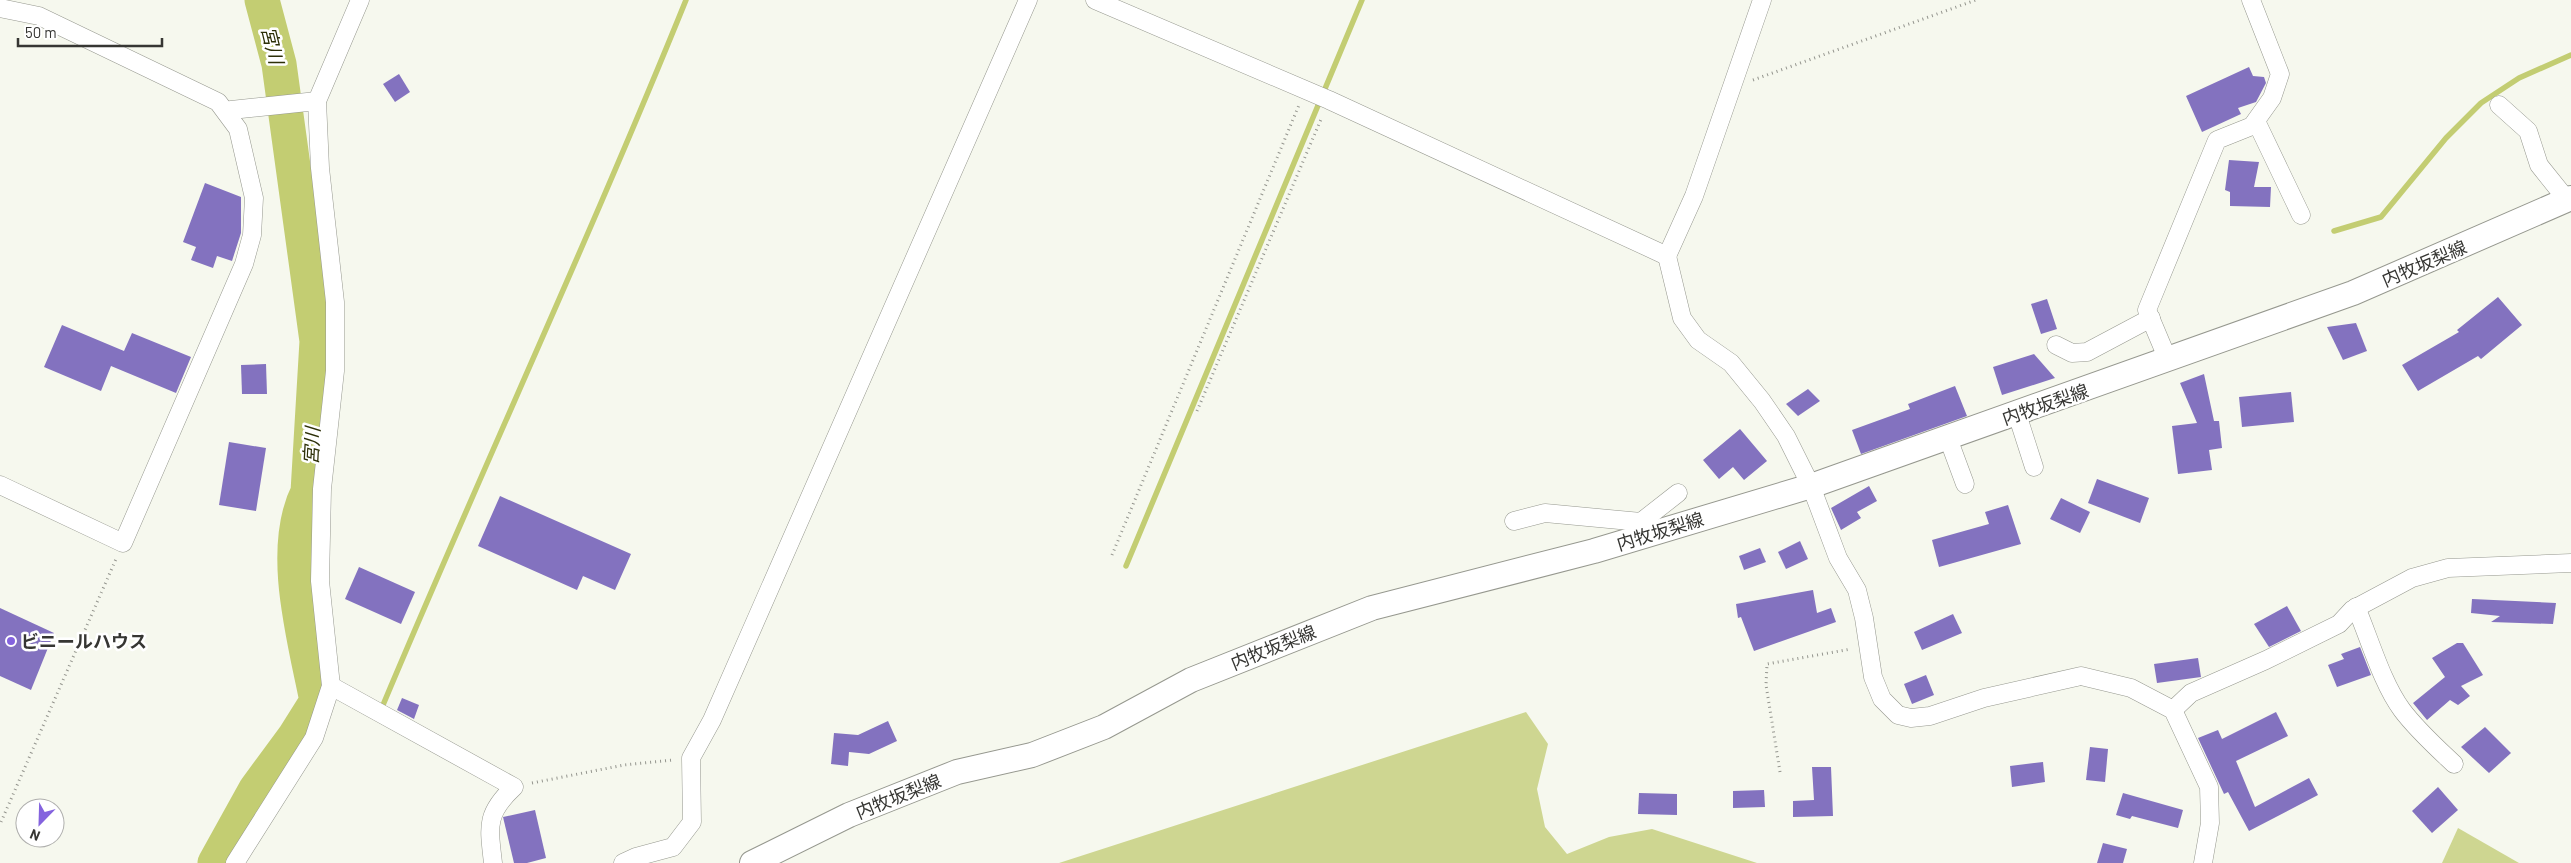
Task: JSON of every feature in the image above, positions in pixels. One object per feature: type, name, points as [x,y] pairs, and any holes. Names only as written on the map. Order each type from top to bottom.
[{"type":"main road","name":"内牧坂梨線","points":[[752,863],[850,815],[957,772],[1032,756],[1104,727],[1191,680],[1372,608],[1594,552],[1643,529],[1811,486],[2353,293],[2569,199]]},
{"type":"street","points":[[235,863],[314,738],[331,686],[320,581],[322,489],[335,371],[335,302],[314,101],[360,0]]},
{"type":"street","points":[[623,863],[636,857],[672,847],[692,822],[691,758],[716,711],[1028,0]]},
{"type":"street","points":[[1095,0],[1329,100],[1667,256]]},
{"type":"street","points":[[1762,0],[1694,196],[1667,256],[1682,318],[1698,340],[1731,363],[1762,401],[1786,436],[1811,486],[1838,558],[1857,590],[1864,618],[1866,646],[1872,677],[1882,699],[1898,715],[1911,718],[1930,716],[1984,698],[2081,676],[2132,688],[2174,710],[2209,787],[2210,823],[2203,863]]},
{"type":"street","points":[[2168,360],[2147,310],[2217,140],[2252,126],[2272,98],[2280,74],[2252,0]]},
{"type":"street","points":[[0,8],[39,16],[218,102],[229,112],[238,129],[254,198],[252,235],[244,264],[123,543],[0,485]]},
{"type":"street","points":[[229,112],[314,101]]},
{"type":"street","points":[[2499,105],[2528,131],[2539,165],[2569,199]]},
{"type":"street","points":[[2256,121],[2301,215]]},
{"type":"street","points":[[2056,345],[2072,353],[2087,352],[2151,318]]},
{"type":"street","points":[[2017,414],[2034,467]]},
{"type":"street","points":[[1948,438],[1965,484]]},
{"type":"street","points":[[1514,521],[1545,513],[1643,529],[1678,493]]},
{"type":"street","points":[[2174,710],[2191,693],[2266,660],[2339,624],[2356,607],[2412,578],[2448,568],[2571,563]]},
{"type":"street","points":[[2356,607],[2392,693],[2402,710],[2422,734],[2454,764]]},
{"type":"street","points":[[331,686],[514,787],[498,802],[489,825],[493,863]]},
{"type":"path","points":[[1731,88],[1976,0]]},
{"type":"path","points":[[1112,555],[1305,91]]},
{"type":"path","points":[[1198,411],[1329,100]]},
{"type":"path","points":[[2,822],[123,543]]},
{"type":"path","points":[[1780,772],[1766,685],[1767,664],[1866,646]]},
{"type":"path","points":[[514,787],[624,765],[691,758]]},
{"type":"green space","points":[[1526,712],[1548,744],[1537,789],[1545,827],[1567,854],[1609,837],[1652,829],[1757,863],[1059,863]]},
{"type":"green space","points":[[2458,828],[2519,863],[2442,863]]},
{"type":"building","points":[[2249,67],[2253,76],[2264,77],[2266,83],[2256,102],[2238,108],[2241,114],[2202,132],[2186,96]]},
{"type":"building","points":[[399,74],[410,92],[395,102],[383,84]]},
{"type":"building","points":[[2229,160],[2259,162],[2254,187],[2271,187],[2270,207],[2230,206],[2230,192],[2225,190]]},
{"type":"building","points":[[205,183],[241,197],[241,233],[232,261],[217,256],[213,268],[191,260],[196,247],[183,242]]},
{"type":"building","points":[[2498,297],[2522,325],[2481,359],[2478,356],[2418,391],[2402,365],[2459,332],[2457,330]]},
{"type":"building","points":[[2047,299],[2057,329],[2041,334],[2031,304]]},
{"type":"building","points":[[2356,323],[2367,351],[2343,360],[2327,327]]},
{"type":"building","points":[[62,325],[124,351],[132,333],[191,357],[176,393],[111,366],[101,391],[44,367]]},
{"type":"building","points":[[2034,354],[2055,378],[2002,395],[1993,367]]},
{"type":"building","points":[[266,364],[267,394],[242,394],[241,365]]},
{"type":"building","points":[[2204,374],[2214,421],[2219,421],[2222,448],[2209,450],[2212,470],[2178,474],[2172,426],[2197,423],[2180,383]]},
{"type":"building","points":[[1955,386],[1967,416],[1861,454],[1852,430],[1910,409],[1908,404]]},
{"type":"building","points":[[1808,389],[1820,401],[1798,416],[1786,404]]},
{"type":"building","points":[[2291,392],[2294,422],[2242,427],[2239,397]]},
{"type":"building","points":[[1740,429],[1767,461],[1744,480],[1733,467],[1719,479],[1703,460]]},
{"type":"building","points":[[229,442],[266,448],[256,511],[219,505]]},
{"type":"building","points":[[2097,479],[2149,498],[2140,523],[2088,503]]},
{"type":"building","points":[[1869,486],[1877,501],[1857,512],[1861,518],[1841,530],[1831,508]]},
{"type":"building","points":[[500,496],[631,554],[615,590],[583,576],[577,590],[478,546]]},
{"type":"building","points":[[2061,498],[2090,512],[2080,533],[2050,519]]},
{"type":"building","points":[[2008,505],[2021,544],[1939,567],[1932,540],[1989,524],[1985,512]]},
{"type":"building","points":[[1800,541],[1808,559],[1786,569],[1778,552]]},
{"type":"building","points":[[1760,548],[1766,562],[1744,570],[1739,556]]},
{"type":"building","points":[[359,567],[415,592],[401,624],[345,599]]},
{"type":"building","points":[[1813,590],[1817,613],[1831,608],[1836,622],[1754,651],[1741,617],[1738,618],[1736,604]]},
{"type":"building","points":[[2472,599],[2556,603],[2553,624],[2491,622],[2500,616],[2471,613]]},
{"type":"building","points":[[2287,606],[2301,631],[2269,647],[2254,624]]},
{"type":"building","points":[[0,608],[54,633],[31,690],[0,676]]},
{"type":"building","points":[[1953,614],[1962,633],[1922,650],[1914,632]]},
{"type":"building","points":[[2457,643],[2463,643],[2483,675],[2461,686],[2470,696],[2458,705],[2450,700],[2427,720],[2413,703],[2445,677],[2432,658]]},
{"type":"building","points":[[2360,647],[2371,675],[2337,687],[2328,665],[2344,659],[2341,654]]},
{"type":"building","points":[[2198,658],[2201,677],[2157,683],[2154,664]]},
{"type":"building","points":[[1926,675],[1934,695],[1912,704],[1904,684]]},
{"type":"building","points":[[402,698],[419,705],[414,719],[397,710]]},
{"type":"building","points":[[2276,712],[2288,736],[2236,761],[2255,807],[2309,778],[2318,795],[2249,831],[2228,792],[2224,794],[2198,738],[2218,730],[2222,739]]},
{"type":"building","points":[[888,721],[897,741],[869,754],[849,752],[848,766],[831,764],[834,733],[858,735]]},
{"type":"building","points":[[2485,727],[2511,753],[2489,773],[2461,747]]},
{"type":"building","points":[[2090,747],[2108,749],[2105,782],[2086,780]]},
{"type":"building","points":[[2043,762],[2045,782],[2012,787],[2010,766]]},
{"type":"building","points":[[1812,767],[1831,767],[1833,816],[1793,817],[1793,801],[1814,800]]},
{"type":"building","points":[[2438,787],[2458,810],[2432,833],[2412,811]]},
{"type":"building","points":[[1764,790],[1765,807],[1733,808],[1733,791]]},
{"type":"building","points":[[1639,793],[1677,794],[1677,815],[1638,814]]},
{"type":"building","points":[[2123,793],[2183,810],[2178,828],[2132,816],[2130,819],[2116,815]]},
{"type":"building","points":[[535,810],[546,858],[527,863],[514,863],[503,817]]},
{"type":"building","points":[[2103,843],[2127,849],[2123,863],[2097,863]]},
{"type":"waterway","name":"宮川","points":[[215,863],[256,789],[295,736],[317,701],[301,623],[295,567],[295,540],[300,515],[308,492],[317,341],[279,64],[262,0]]},
{"type":"waterway","points":[[383,705],[612,177],[686,0]]},
{"type":"waterway","points":[[1126,566],[1362,0]]},
{"type":"waterway","points":[[2334,231],[2381,217],[2446,138],[2481,103],[2519,78],[2571,55]]},
{"type":"place","name":"ビニールハウス","points":[[11,641]]}]
